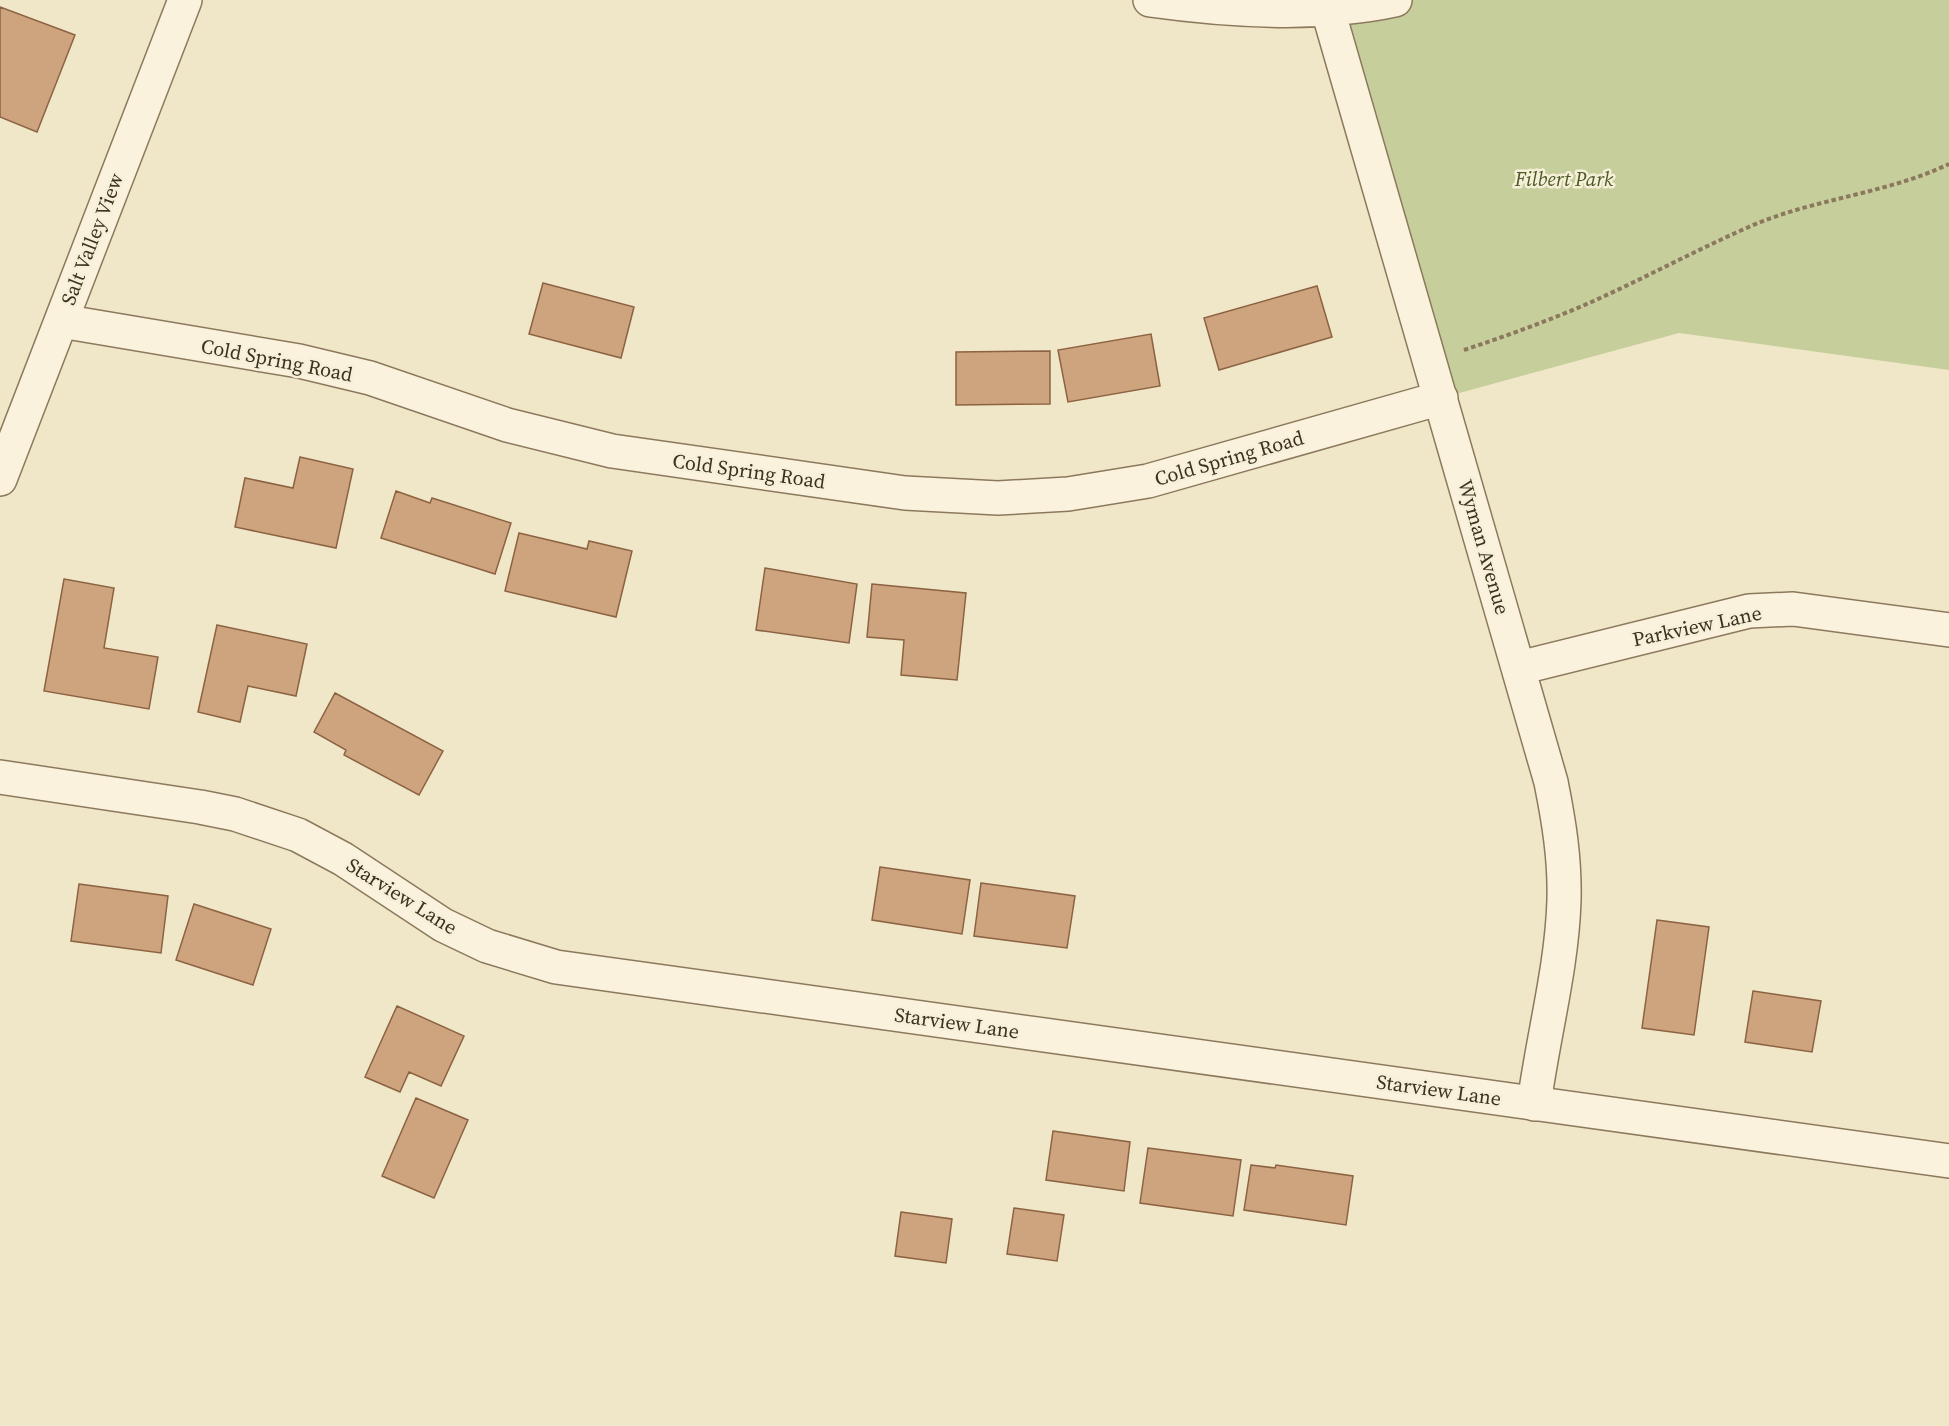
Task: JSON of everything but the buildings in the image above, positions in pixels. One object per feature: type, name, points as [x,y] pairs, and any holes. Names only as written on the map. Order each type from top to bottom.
[{"type":"street","name":"Salt Valley View","points":[[0,479],[185,0]]},
{"type":"street","points":[[1150,0],[1237,9],[1395,0]]},
{"type":"street","name":"Wyman Avenue","points":[[1327,4],[1519,668],[1551,782],[1562,840],[1564,871],[1561,936],[1534,1104]]},
{"type":"street","name":"Cold Spring Road","points":[[61,321],[299,361],[369,378],[507,425],[612,451],[905,493],[998,498],[1068,494],[1148,481],[1441,398]]},
{"type":"street","name":"Parkview Lane","points":[[1519,668],[1749,611],[1793,609],[1949,630]]},
{"type":"street","name":"Starview Lane","points":[[0,777],[200,807],[235,814],[298,835],[343,859],[443,926],[487,946],[556,967],[1949,1161]]},
{"type":"path","points":[[1430,361],[1579,307],[1783,214],[1883,189],[1924,176],[1949,164]]},
{"type":"green space","name":"Filbert Park","points":[[1395,0],[1949,0],[1949,370],[1679,333],[1441,398],[1328,9]]}]
